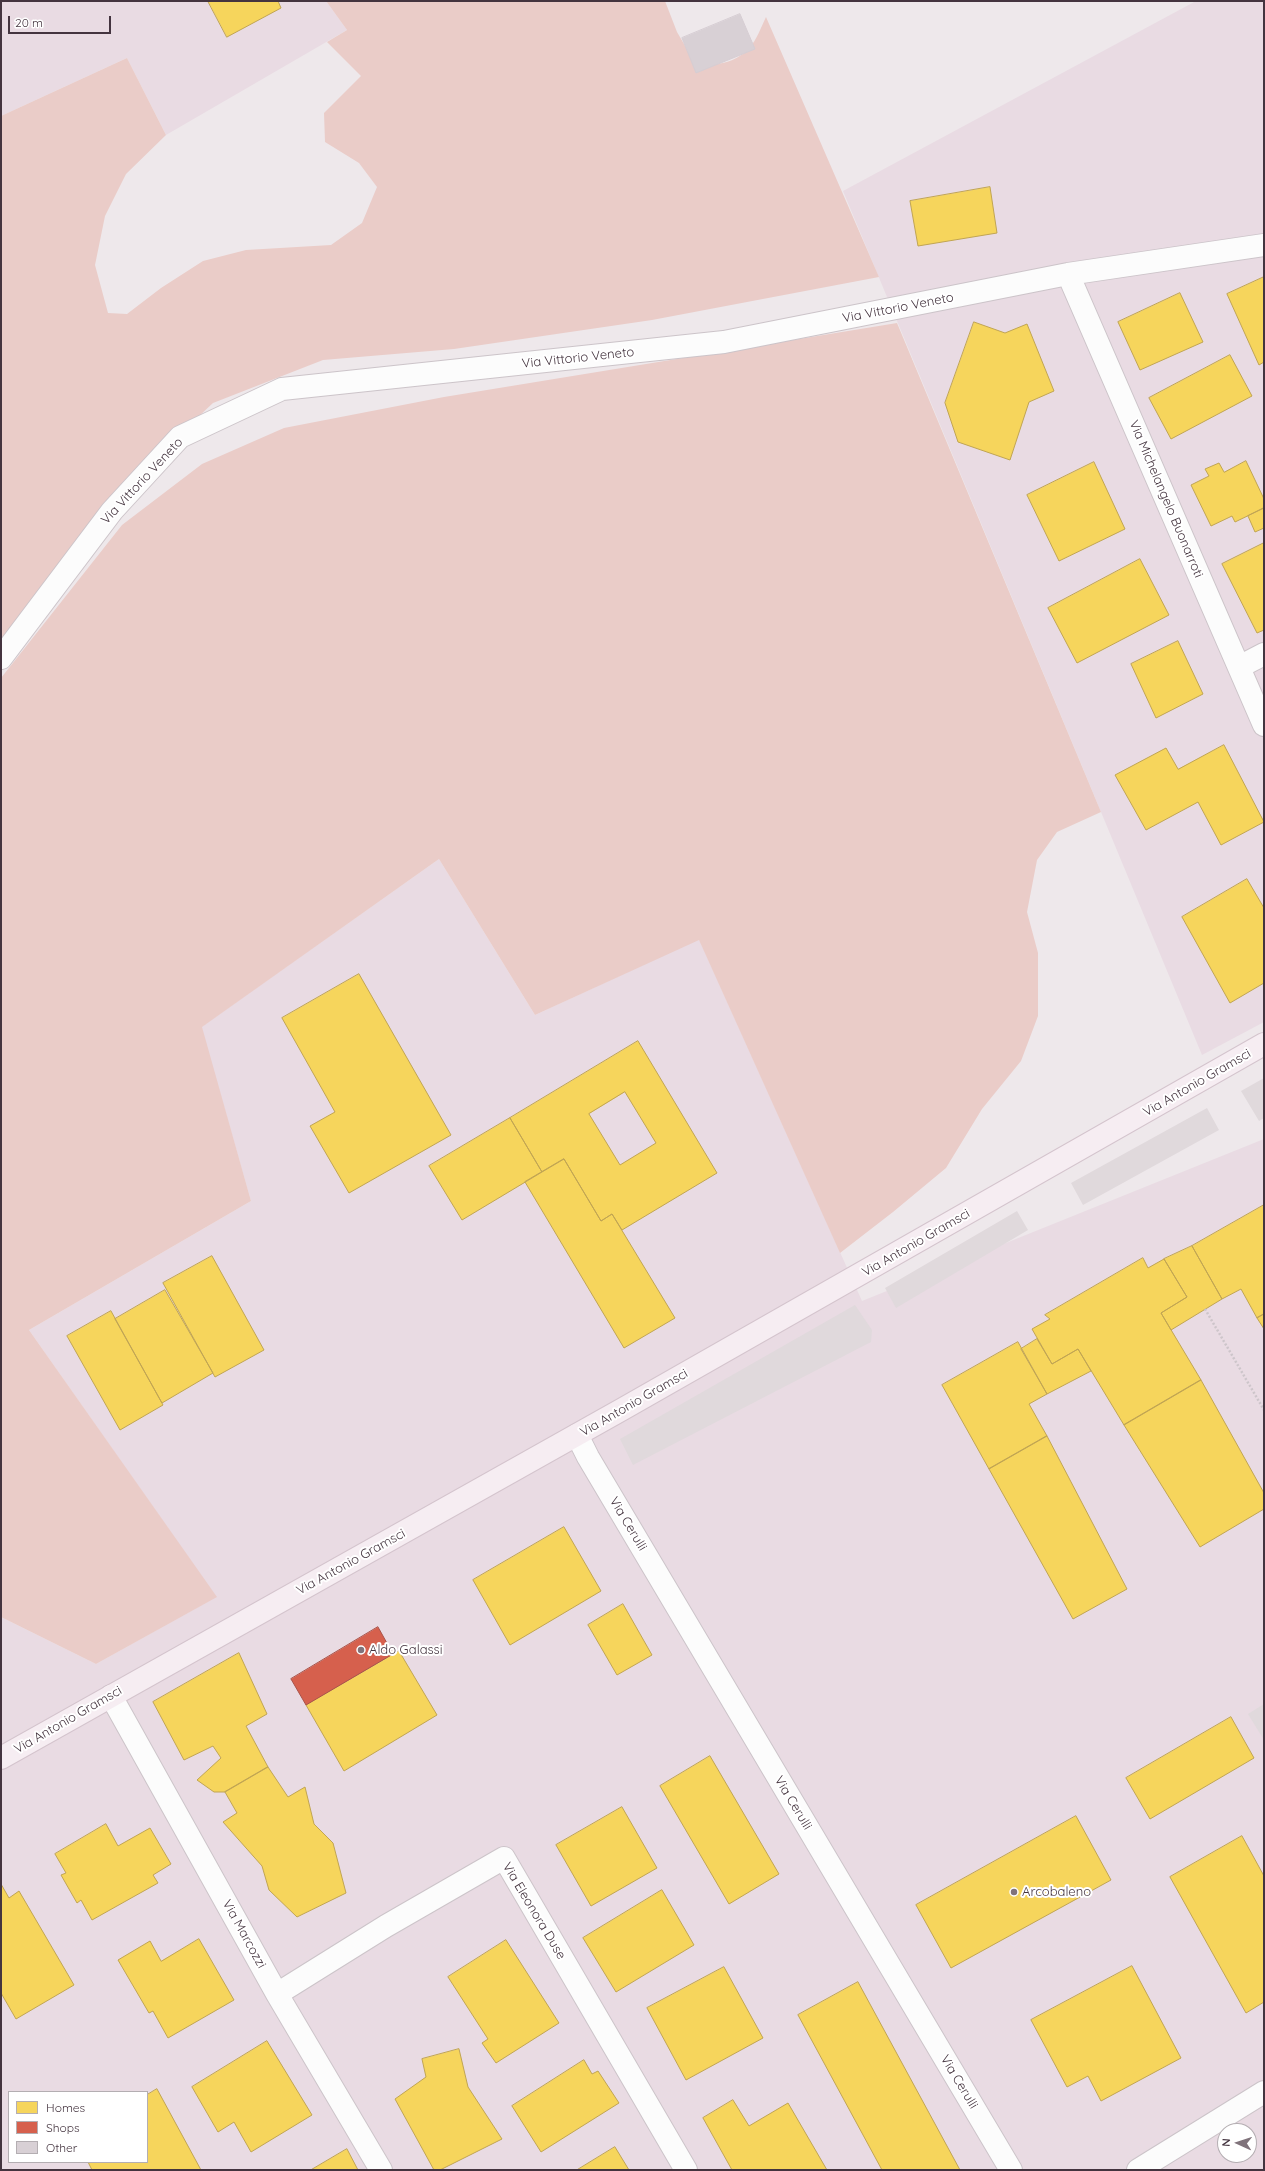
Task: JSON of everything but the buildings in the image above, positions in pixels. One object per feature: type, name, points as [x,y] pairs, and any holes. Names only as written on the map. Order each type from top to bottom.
[{"type":"street","name":"Via Vittorio Veneto","points":[[1,658],[112,511],[180,437],[282,389],[724,342],[1068,274],[1264,245]]},
{"type":"street","name":"Via Michelangelo Buonarroti","points":[[1068,274],[1264,725]]},
{"type":"street","points":[[1239,667],[1264,654]]},
{"type":"street","name":"Via Antonio Gramsci","points":[[1,1758],[577,1435],[1264,1044]]},
{"type":"street","name":"Via Cerulli","points":[[577,1435],[612,1498],[1011,2170]]},
{"type":"street","name":"Via Marcozzi","points":[[111,1696],[277,1994],[381,2170]]},
{"type":"street","name":"Via Eleonora Duse","points":[[277,1994],[386,1926],[504,1858],[686,2170]]},
{"type":"street","points":[[1138,2170],[1264,2092]]},
{"type":"path","points":[[1205,1309],[1264,1410]]},
{"type":"shaded area","points":[[1,1],[326,1],[347,30],[166,135],[127,58],[1,116]]},
{"type":"shaded area","points":[[326,1],[665,1],[677,32],[694,61],[709,64],[724,63],[737,58],[749,48],[754,41],[766,17],[879,277],[652,320],[454,349],[323,360],[213,403],[106,503],[1,651],[1,116],[127,58],[166,135],[126,174],[105,216],[95,265],[108,313],[127,314],[161,288],[203,261],[246,250],[331,245],[362,223],[377,187],[359,163],[325,142],[324,113],[361,76],[327,42],[347,30]]},
{"type":"shaded area","points":[[1196,1],[1264,1],[1264,1022],[1202,1055],[843,191]]},
{"type":"shaded area","points":[[897,323],[1101,812],[1057,832],[1037,860],[1027,912],[1038,953],[1038,1016],[1021,1061],[982,1109],[946,1168],[840,1253],[699,940],[535,1015],[439,859],[202,1027],[251,1201],[29,1330],[217,1597],[96,1664],[1,1617],[1,678],[122,525],[202,464],[284,428],[444,397]]},
{"type":"shaded area","points":[[439,859],[535,1015],[699,939],[862,1301],[1264,1139],[1264,2170],[1,2170],[1,1617],[96,1664],[216,1597],[29,1330],[251,1201],[201,1027]]},
{"type":"shaded area","points":[[1264,1078],[1264,1118],[1259,1121],[1241,1091]]},
{"type":"shaded area","points":[[1207,1108],[1219,1130],[1083,1205],[1071,1183]]},
{"type":"shaded area","points":[[1017,1211],[1028,1230],[896,1308],[885,1288]]},
{"type":"shaded area","points":[[855,1305],[872,1330],[871,1342],[633,1465],[620,1439]]},
{"type":"shaded area","points":[[1264,1704],[1264,1740],[1248,1714]]},
{"type":"place","name":"Aldo Galassi","points":[[361,1650]]},
{"type":"place","name":"Arcobaleno","points":[[1014,1892]]}]
